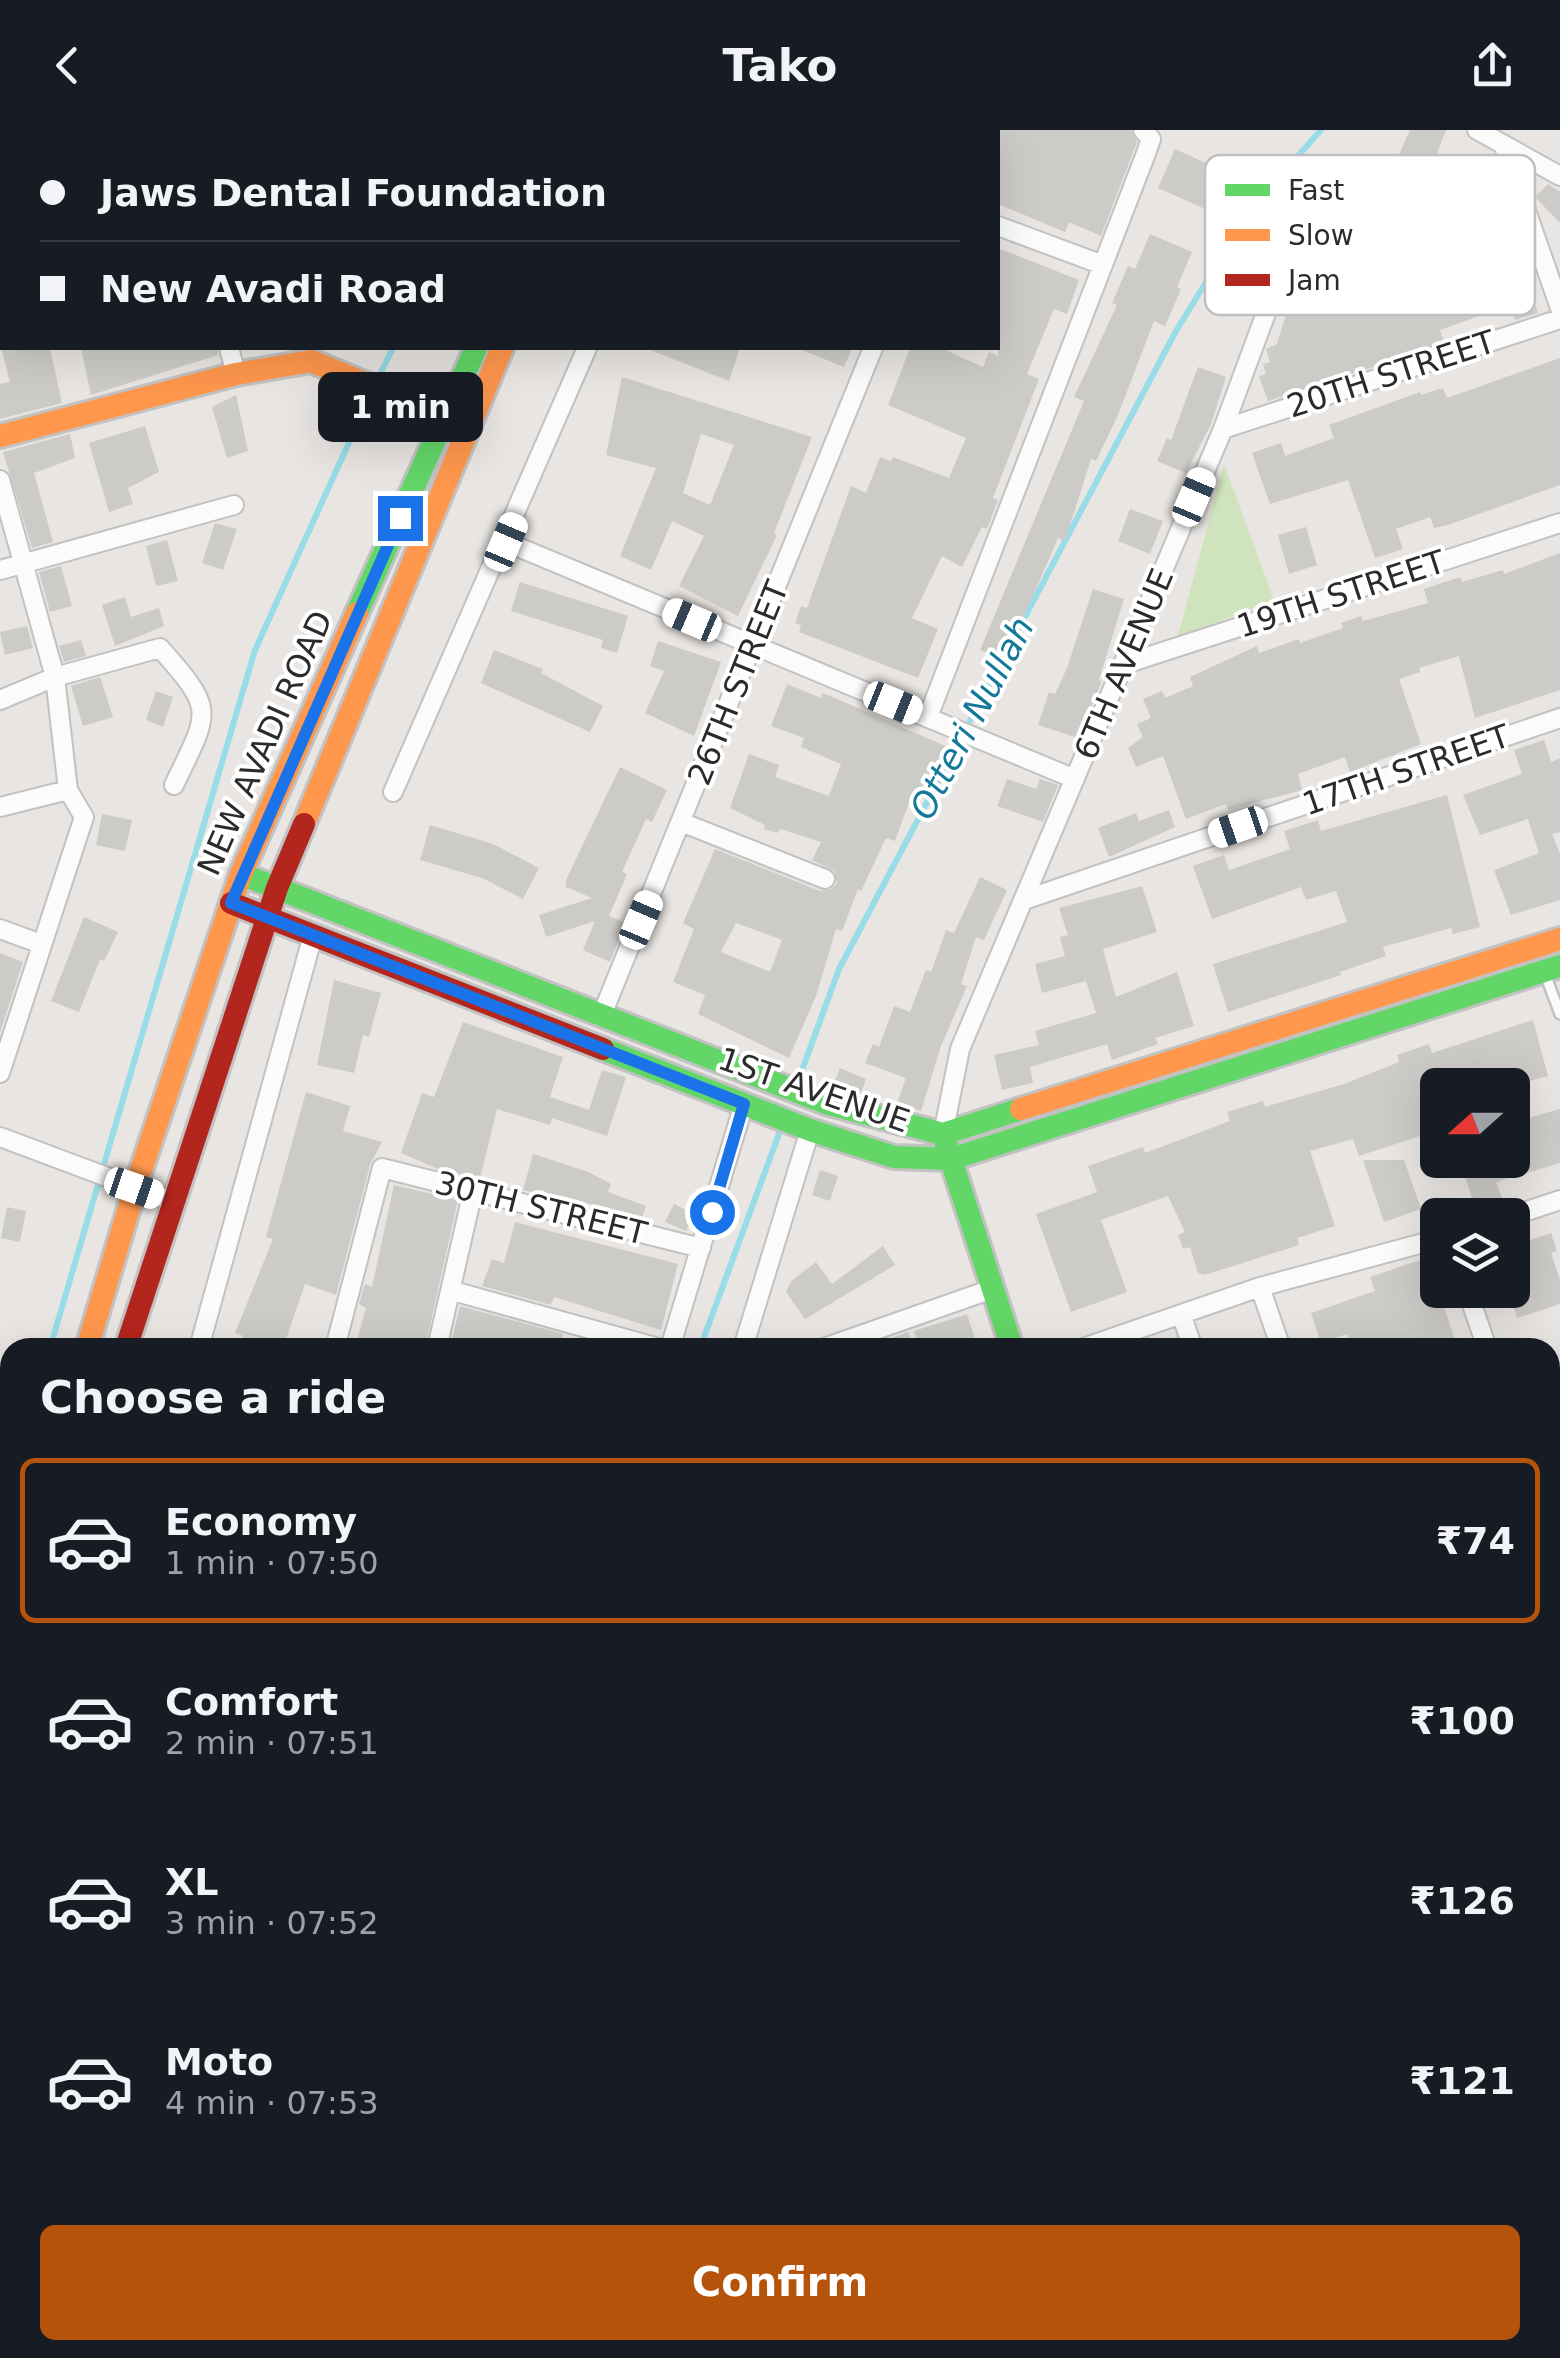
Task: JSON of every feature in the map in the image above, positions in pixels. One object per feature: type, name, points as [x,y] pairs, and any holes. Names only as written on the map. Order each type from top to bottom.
[{"type":"street","points":[[928,717],[1151,140],[1143,130]]},
{"type":"street","points":[[1477,130],[1523,155]]},
{"type":"street","points":[[1503,144],[1507,155]]},
{"type":"street","points":[[1535,162],[1560,176]]},
{"type":"street","points":[[1000,227],[1103,265]]},
{"type":"street","points":[[1535,236],[1560,308]]},
{"type":"street","name":"6TH AVENUE","points":[[943,1134],[960,1049],[1223,429],[1265,315]]},
{"type":"street","name":"20TH STREET","points":[[1223,429],[1560,319]]},
{"type":"street","points":[[230,350],[236,374]]},
{"type":"street","name":"NEW AVADI ROAD","points":[[91,1338],[134,1188],[240,874],[475,350]]},
{"type":"street","name":"NEW AVADI ROAD","points":[[129,1338],[277,888],[501,350]]},
{"type":"street","points":[[394,792],[506,542],[586,350]]},
{"type":"street","name":"26TH STREET","points":[[601,1017],[872,350]]},
{"type":"street","points":[[0,436],[236,374],[311,360],[446,417]]},
{"type":"street","points":[[0,480],[54,676],[68,790],[84,817],[0,1072]]},
{"type":"street","points":[[0,570],[234,506]]},
{"type":"street","name":"19TH STREET","points":[[1122,666],[1560,523]]},
{"type":"street","points":[[506,542],[1075,778]]},
{"type":"street","points":[[0,700],[54,676],[160,648],[199,692],[202,709],[199,732],[174,785]]},
{"type":"street","name":"17TH STREET","points":[[1024,900],[1560,718]]},
{"type":"street","points":[[0,807],[68,790]]},
{"type":"street","points":[[681,822],[825,879]]},
{"type":"street","name":"1ST AVENUE","points":[[240,874],[794,1091],[943,1134],[1560,939]]},
{"type":"street","name":"1ST AVENUE","points":[[231,903],[793,1123],[894,1157],[951,1159],[1552,968]]},
{"type":"street","points":[[0,929],[41,944]]},
{"type":"street","points":[[202,1338],[313,935]]},
{"type":"street","points":[[673,1338],[744,1104]]},
{"type":"street","points":[[745,1338],[793,1123]]},
{"type":"street","points":[[943,1134],[1009,1338]]},
{"type":"street","points":[[0,1137],[174,1202]]},
{"type":"street","name":"30TH STREET","points":[[338,1338],[382,1168],[700,1248]]},
{"type":"street","points":[[440,1338],[473,1191]]},
{"type":"street","points":[[1530,1210],[1560,1200]]},
{"type":"street","points":[[1115,1338],[1260,1287],[1420,1244]]},
{"type":"street","points":[[1260,1287],[1278,1338]]},
{"type":"street","points":[[867,1338],[992,1289]]},
{"type":"street","points":[[453,1290],[618,1338]]},
{"type":"street","points":[[1473,1308],[1484,1338]]},
{"type":"street","points":[[1182,1317],[1189,1338]]},
{"type":"street","points":[[573,1338],[576,1328]]},
{"type":"lane","points":[[1552,968],[1560,1014]]},
{"type":"green space","points":[[1224,464],[1274,600],[1178,637],[1178,636]]},
{"type":"building","points":[[1000,130],[1131,130],[1137,142],[1101,236],[1069,222],[1065,232],[1000,205]]},
{"type":"building","points":[[1410,130],[1446,130],[1436,155],[1399,155]]},
{"type":"building","points":[[1175,149],[1205,163],[1205,209],[1158,188]]},
{"type":"building","points":[[1548,184],[1560,192],[1560,223],[1535,197]]},
{"type":"building","points":[[1150,234],[1192,252],[1177,287],[1181,289],[1165,326],[1154,321],[1118,415],[1096,461],[1091,459],[1065,541],[1058,538],[1005,660],[980,650],[1084,401],[1074,397],[1117,305],[1112,303],[1128,266],[1135,269]]},
{"type":"building","points":[[1000,249],[1079,280],[1067,314],[1054,309],[1027,374],[1039,379],[993,498],[998,500],[987,529],[982,527],[962,567],[942,556],[912,618],[938,629],[918,678],[799,632],[801,625],[795,623],[801,606],[807,608],[851,486],[866,493],[880,457],[891,461],[893,457],[949,478],[966,438],[888,405],[909,350],[945,350],[983,367],[989,352],[998,356]]},
{"type":"building","points":[[1286,315],[1482,315],[1440,330],[1444,342],[1426,350],[1268,401],[1259,376],[1266,374],[1263,364],[1270,362],[1266,349],[1277,344]]},
{"type":"building","points":[[2,350],[50,350],[62,403],[0,419],[0,384],[10,382]]},
{"type":"building","points":[[81,350],[217,350],[218,355],[91,395]]},
{"type":"building","points":[[650,350],[739,350],[729,381]]},
{"type":"building","points":[[802,350],[851,350],[844,367]]},
{"type":"building","points":[[1560,358],[1560,485],[1448,525],[1434,528],[1430,517],[1396,529],[1403,549],[1375,558],[1348,480],[1270,504],[1252,453],[1281,443],[1285,456],[1334,438],[1329,425],[1420,392],[1421,395],[1443,388],[1447,398]]},
{"type":"building","points":[[1198,367],[1226,377],[1211,424],[1186,473],[1157,461],[1167,438],[1171,440]]},
{"type":"building","points":[[622,377],[812,437],[774,533],[777,535],[738,616],[679,586],[704,536],[672,521],[651,570],[620,556],[656,468],[606,455]],"holes":[[[701,434],[734,445],[710,505],[683,493]]]},
{"type":"building","points":[[236,395],[248,451],[227,458],[212,407]]},
{"type":"building","points":[[145,426],[159,472],[128,488],[133,504],[109,512],[89,443]]},
{"type":"building","points":[[70,434],[75,458],[34,473],[53,542],[32,548],[3,452]]},
{"type":"building","points":[[1130,509],[1163,521],[1150,554],[1118,541]]},
{"type":"building","points":[[215,523],[237,529],[223,570],[202,563]]},
{"type":"building","points":[[1306,527],[1317,565],[1289,574],[1278,535]]},
{"type":"building","points":[[167,540],[178,581],[156,586],[146,546]]},
{"type":"building","points":[[1560,553],[1560,690],[1475,718],[1459,656],[1419,668],[1420,672],[1399,679],[1421,744],[1350,772],[1345,757],[1298,774],[1302,790],[1228,810],[1226,804],[1186,819],[1163,756],[1136,767],[1128,748],[1143,737],[1137,724],[1151,718],[1143,699],[1162,691],[1165,698],[1193,686],[1190,677],[1257,646],[1259,653],[1299,639],[1300,643],[1343,628],[1341,623],[1361,616],[1363,621],[1428,603],[1424,589],[1460,577],[1462,582],[1503,570],[1504,574]]},
{"type":"building","points":[[61,566],[72,606],[50,612],[39,572]]},
{"type":"building","points":[[520,582],[628,616],[617,653],[601,648],[603,640],[511,611]]},
{"type":"building","points":[[1093,589],[1124,599],[1099,680],[1102,681],[1078,738],[1038,725],[1049,692],[1055,694],[1067,668]]},
{"type":"building","points":[[125,597],[131,617],[159,608],[164,626],[115,646],[102,605]]},
{"type":"building","points":[[27,626],[33,648],[5,655],[0,632]]},
{"type":"building","points":[[81,640],[86,656],[64,662],[59,646]]},
{"type":"building","points":[[658,641],[721,662],[694,736],[645,713],[664,671],[650,666]]},
{"type":"building","points":[[494,650],[543,669],[541,673],[603,706],[590,732],[481,683]]},
{"type":"building","points":[[100,677],[113,717],[83,726],[71,686]]},
{"type":"building","points":[[787,684],[821,698],[823,693],[950,748],[932,785],[921,789],[917,799],[911,797],[895,841],[886,838],[861,891],[858,889],[842,931],[836,929],[816,996],[789,1058],[698,1014],[705,995],[673,982],[694,929],[683,923],[715,849],[820,891],[832,889],[837,883],[834,871],[812,860],[821,842],[781,829],[777,833],[764,829],[765,825],[730,808],[749,754],[779,765],[775,777],[829,796],[841,764],[801,747],[804,738],[771,726]],"holes":[[[736,923],[782,940],[770,972],[721,952]]]},
{"type":"building","points":[[156,691],[173,697],[163,727],[146,720]]},
{"type":"building","points":[[1544,740],[1551,762],[1560,758],[1560,832],[1552,834],[1560,853],[1560,900],[1511,915],[1494,870],[1539,853],[1528,819],[1480,835],[1463,795],[1522,774],[1514,750]]},
{"type":"building","points":[[620,767],[667,790],[652,822],[646,819],[622,872],[627,874],[609,916],[626,923],[610,962],[583,950],[595,921],[546,937],[539,915],[592,898],[566,887],[566,880]]},
{"type":"building","points":[[1007,779],[1036,789],[1040,779],[1058,785],[1043,822],[997,806]]},
{"type":"building","points":[[1447,795],[1480,927],[1453,934],[1451,928],[1383,947],[1386,956],[1340,972],[1341,975],[1228,1012],[1213,964],[1347,922],[1336,891],[1306,900],[1301,887],[1212,919],[1193,866],[1224,855],[1229,870],[1290,849],[1284,831],[1318,820],[1321,831]]},
{"type":"building","points":[[1169,810],[1175,827],[1109,857],[1098,828],[1136,813],[1139,821]]},
{"type":"building","points":[[102,814],[132,820],[125,851],[96,845]]},
{"type":"building","points":[[430,825],[493,844],[539,868],[523,899],[482,878],[420,860]]},
{"type":"building","points":[[980,877],[1007,890],[984,940],[976,937],[961,984],[967,986],[941,1046],[921,1111],[897,1103],[906,1078],[865,1063],[873,1044],[879,1047],[894,1006],[910,1012],[926,970],[931,972],[946,930],[954,933]]},
{"type":"building","points":[[1142,886],[1157,932],[1103,949],[1116,997],[1177,972],[1194,1026],[1155,1038],[1158,1044],[1112,1060],[1107,1044],[1030,1067],[1033,1083],[1002,1090],[994,1055],[1039,1045],[1035,1031],[1096,1013],[1086,981],[1042,993],[1035,964],[1065,956],[1060,937],[1068,935],[1059,908]]},
{"type":"building","points":[[84,917],[118,932],[104,961],[100,959],[79,1012],[51,1001]]},
{"type":"building","points":[[0,953],[23,962],[0,1033]]},
{"type":"building","points":[[334,980],[381,993],[369,1037],[363,1035],[354,1073],[317,1065]]},
{"type":"building","points":[[1533,1020],[1548,1076],[1530,1081],[1530,1068],[1420,1068],[1420,1136],[1359,1156],[1353,1139],[1310,1151],[1335,1226],[1297,1238],[1299,1245],[1205,1275],[1198,1273],[1190,1247],[1183,1249],[1178,1235],[1185,1232],[1168,1196],[1101,1220],[1127,1292],[1071,1312],[1036,1214],[1097,1192],[1088,1166],[1143,1147],[1145,1153],[1230,1121],[1227,1112],[1263,1101],[1265,1107],[1344,1084],[1399,1062],[1397,1055],[1429,1044],[1432,1053]]},
{"type":"building","points":[[463,1022],[563,1057],[550,1097],[589,1110],[602,1070],[626,1077],[607,1136],[552,1118],[550,1125],[497,1109],[480,1179],[440,1170],[401,1153],[422,1093],[434,1097]]},
{"type":"building","points":[[840,1068],[866,1079],[860,1095],[832,1088]]},
{"type":"building","points":[[306,1092],[350,1106],[343,1131],[382,1142],[370,1165],[336,1295],[305,1284],[286,1338],[242,1338],[235,1333],[273,1239],[266,1237]]},
{"type":"building","points":[[1560,1109],[1560,1163],[1530,1172],[1530,1118]]},
{"type":"building","points":[[533,1154],[586,1171],[611,1184],[608,1192],[646,1206],[641,1220],[561,1195],[560,1200],[523,1190]]},
{"type":"building","points":[[1363,1160],[1404,1160],[1420,1206],[1384,1222]]},
{"type":"building","points":[[820,1170],[838,1176],[830,1201],[812,1195]]},
{"type":"building","points":[[1465,1178],[1509,1178],[1496,1182],[1502,1198],[1472,1198]]},
{"type":"building","points":[[394,1185],[458,1200],[427,1338],[358,1338],[366,1308],[359,1304],[365,1284],[372,1287]]},
{"type":"building","points":[[674,1204],[694,1214],[686,1231],[665,1222]]},
{"type":"building","points":[[7,1207],[26,1211],[20,1242],[1,1238]]},
{"type":"building","points":[[515,1222],[678,1264],[661,1330],[554,1297],[551,1305],[482,1286],[492,1259],[504,1263]]},
{"type":"building","points":[[1551,1233],[1557,1251],[1551,1253],[1560,1280],[1560,1304],[1517,1318],[1514,1308],[1530,1308],[1530,1240]]},
{"type":"building","points":[[883,1246],[895,1265],[805,1319],[786,1292],[791,1281],[816,1262],[832,1284]]},
{"type":"building","points":[[1420,1260],[1420,1308],[1444,1308],[1455,1338],[1348,1338],[1347,1334],[1319,1338],[1311,1313],[1375,1291],[1370,1277]]},
{"type":"building","points":[[460,1306],[563,1334],[562,1338],[452,1338]]},
{"type":"building","points":[[967,1314],[975,1338],[916,1338],[914,1331]]},
{"type":"waterway","name":"Otteri Nullah","points":[[1299,155],[1321,130]]},
{"type":"waterway","name":"Otteri Nullah","points":[[797,1084],[839,969],[1176,331],[1205,284]]},
{"type":"waterway","points":[[376,382],[392,350]]},
{"type":"waterway","points":[[53,1338],[255,650],[371,394]]},
{"type":"waterway","name":"Otteri Nullah","points":[[704,1338],[783,1123]]},
{"type":"traffic: fast","points":[[357,613],[475,350]]},
{"type":"traffic: fast","points":[[241,874],[826,1103],[943,1134],[1021,1109]]},
{"type":"traffic: fast","points":[[603,1049],[810,1130],[894,1157],[951,1159],[1560,966]]},
{"type":"traffic: fast","points":[[946,1144],[1009,1338]]},
{"type":"traffic: slow","points":[[304,824],[501,350]]},
{"type":"traffic: slow","points":[[0,436],[236,374],[311,361],[446,417]]},
{"type":"traffic: slow","points":[[90,1338],[135,1188],[241,874],[357,613]]},
{"type":"traffic: slow","points":[[1021,1109],[1560,939]]},
{"type":"traffic: jam","points":[[129,1338],[277,888],[304,824]]},
{"type":"traffic: jam","points":[[231,903],[603,1049]]},
{"type":"route","points":[[400,518],[240,874],[231,903],[744,1104],[712,1212]]}]
